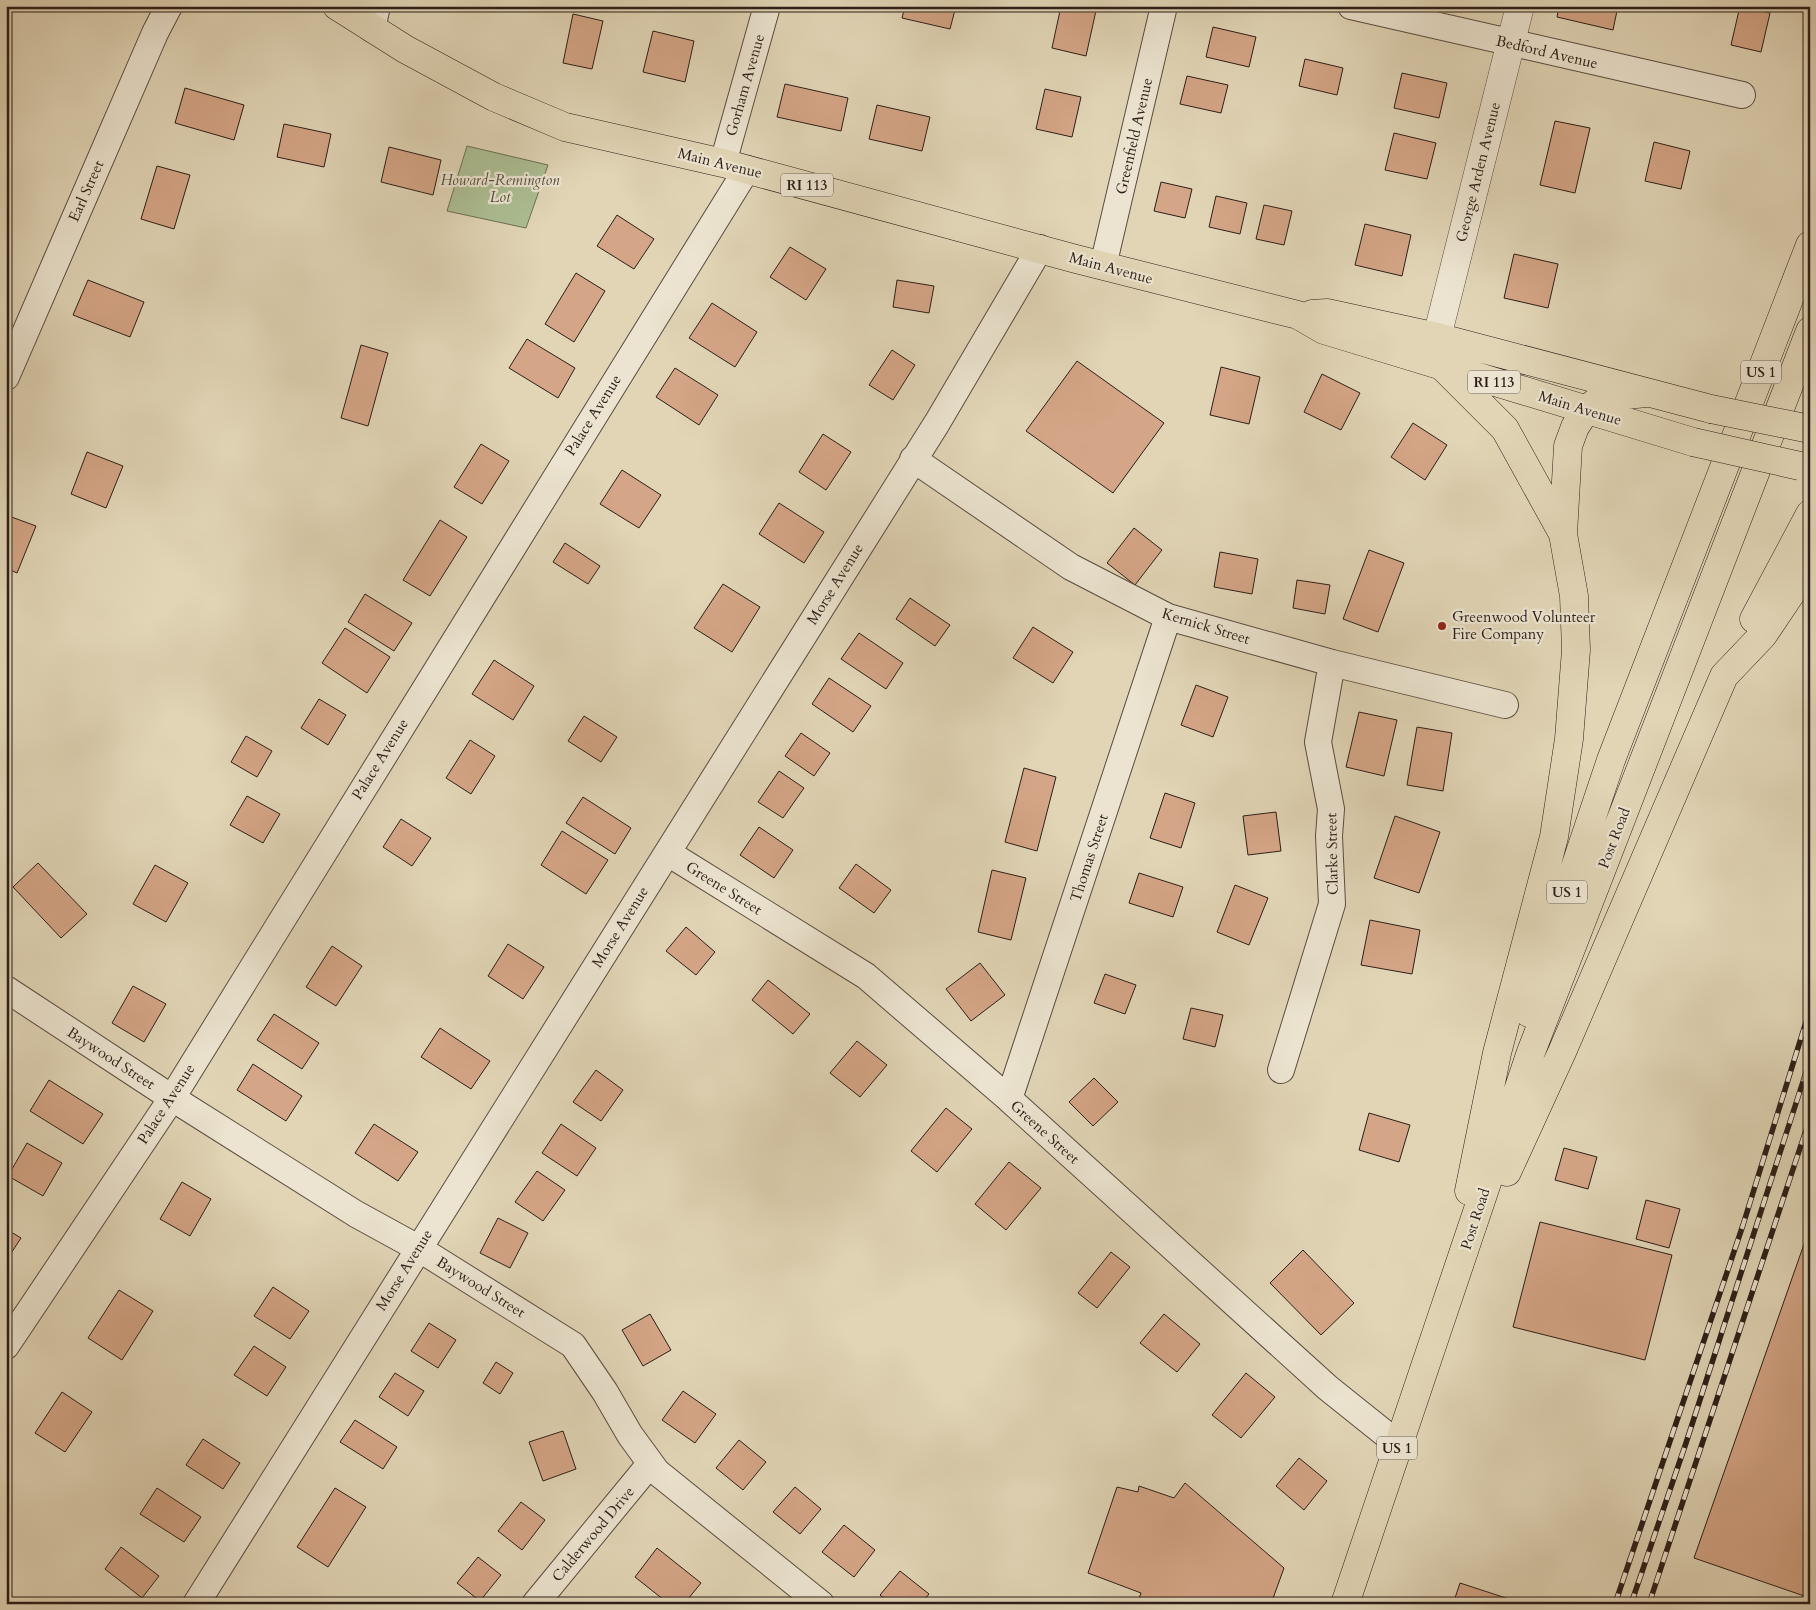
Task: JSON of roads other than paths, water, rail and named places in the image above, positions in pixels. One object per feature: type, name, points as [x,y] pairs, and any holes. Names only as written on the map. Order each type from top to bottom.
[{"type":"main road","name":"Main Avenue","points":[[337,6],[375,18],[494,97],[565,127],[735,166],[1103,266],[1298,316],[1324,330],[1444,368],[1693,442],[1805,466]]},
{"type":"main road","name":"Post Road","points":[[1450,1294],[1546,954],[1611,760],[1810,245]]},
{"type":"main road","name":"Main Avenue","points":[[1298,316],[1327,313],[1437,337],[1710,409],[1810,429]]},
{"type":"main road","name":"Post Road","points":[[1345,1604],[1531,1052],[1810,331]]},
{"type":"main road","points":[[1444,368],[1505,429],[1563,534]]},
{"type":"main road","points":[[1450,1294],[1497,1053],[1554,837],[1566,759],[1576,650],[1574,596],[1563,534],[1568,446],[1575,427],[1586,410],[1602,397],[1647,393]]},
{"type":"main road","points":[[1450,1294],[1562,1052],[1724,676],[1810,514]]},
{"type":"main road","points":[[1724,676],[1763,635],[1810,565]]},
{"type":"street","name":"Earl Street","points":[[6,377],[155,33],[169,6]]},
{"type":"street","name":"Gorham Avenue","points":[[735,166],[767,6]]},
{"type":"street","name":"Greenfield Avenue","points":[[1103,266],[1164,6]]},
{"type":"street","name":"Bedford Avenue","points":[[1351,6],[1510,44],[1742,95]]},
{"type":"street","name":"George Arden Avenue","points":[[1437,337],[1520,6]]},
{"type":"street","name":"Palace Avenue","points":[[6,1346],[172,1098],[572,449],[735,166]]},
{"type":"street","name":"Morse Avenue","points":[[196,1604],[937,423],[1040,248]]},
{"type":"street","name":"Kernick Street","points":[[913,459],[1071,567],[1168,617],[1332,663],[1505,705]]},
{"type":"street","name":"Thomas Street","points":[[1008,1099],[1168,617]]},
{"type":"street","name":"Clarke Street","points":[[1281,1070],[1332,904],[1329,836],[1331,809],[1318,742],[1332,663]]},
{"type":"street","name":"Greene Street","points":[[668,853],[866,976],[1008,1099],[1328,1388],[1398,1444]]},
{"type":"street","name":"Baywood Street","points":[[6,989],[172,1098],[356,1214],[418,1248],[573,1345],[657,1472],[821,1604]]},
{"type":"street","name":"Calderwood Drive","points":[[535,1604],[650,1464]]},
{"type":"railway","points":[[1615,1604],[1743,1225],[1810,1009]]},
{"type":"railway","points":[[1631,1604],[1686,1443],[1810,1060]]},
{"type":"railway","points":[[1649,1604],[1810,1118]]},
{"type":"place","name":"Greenwood Volunteer Fire Company","points":[[1442,626]]},
{"type":"park label","name":"Howard-Remington Lot","points":[[500,188]]}]
